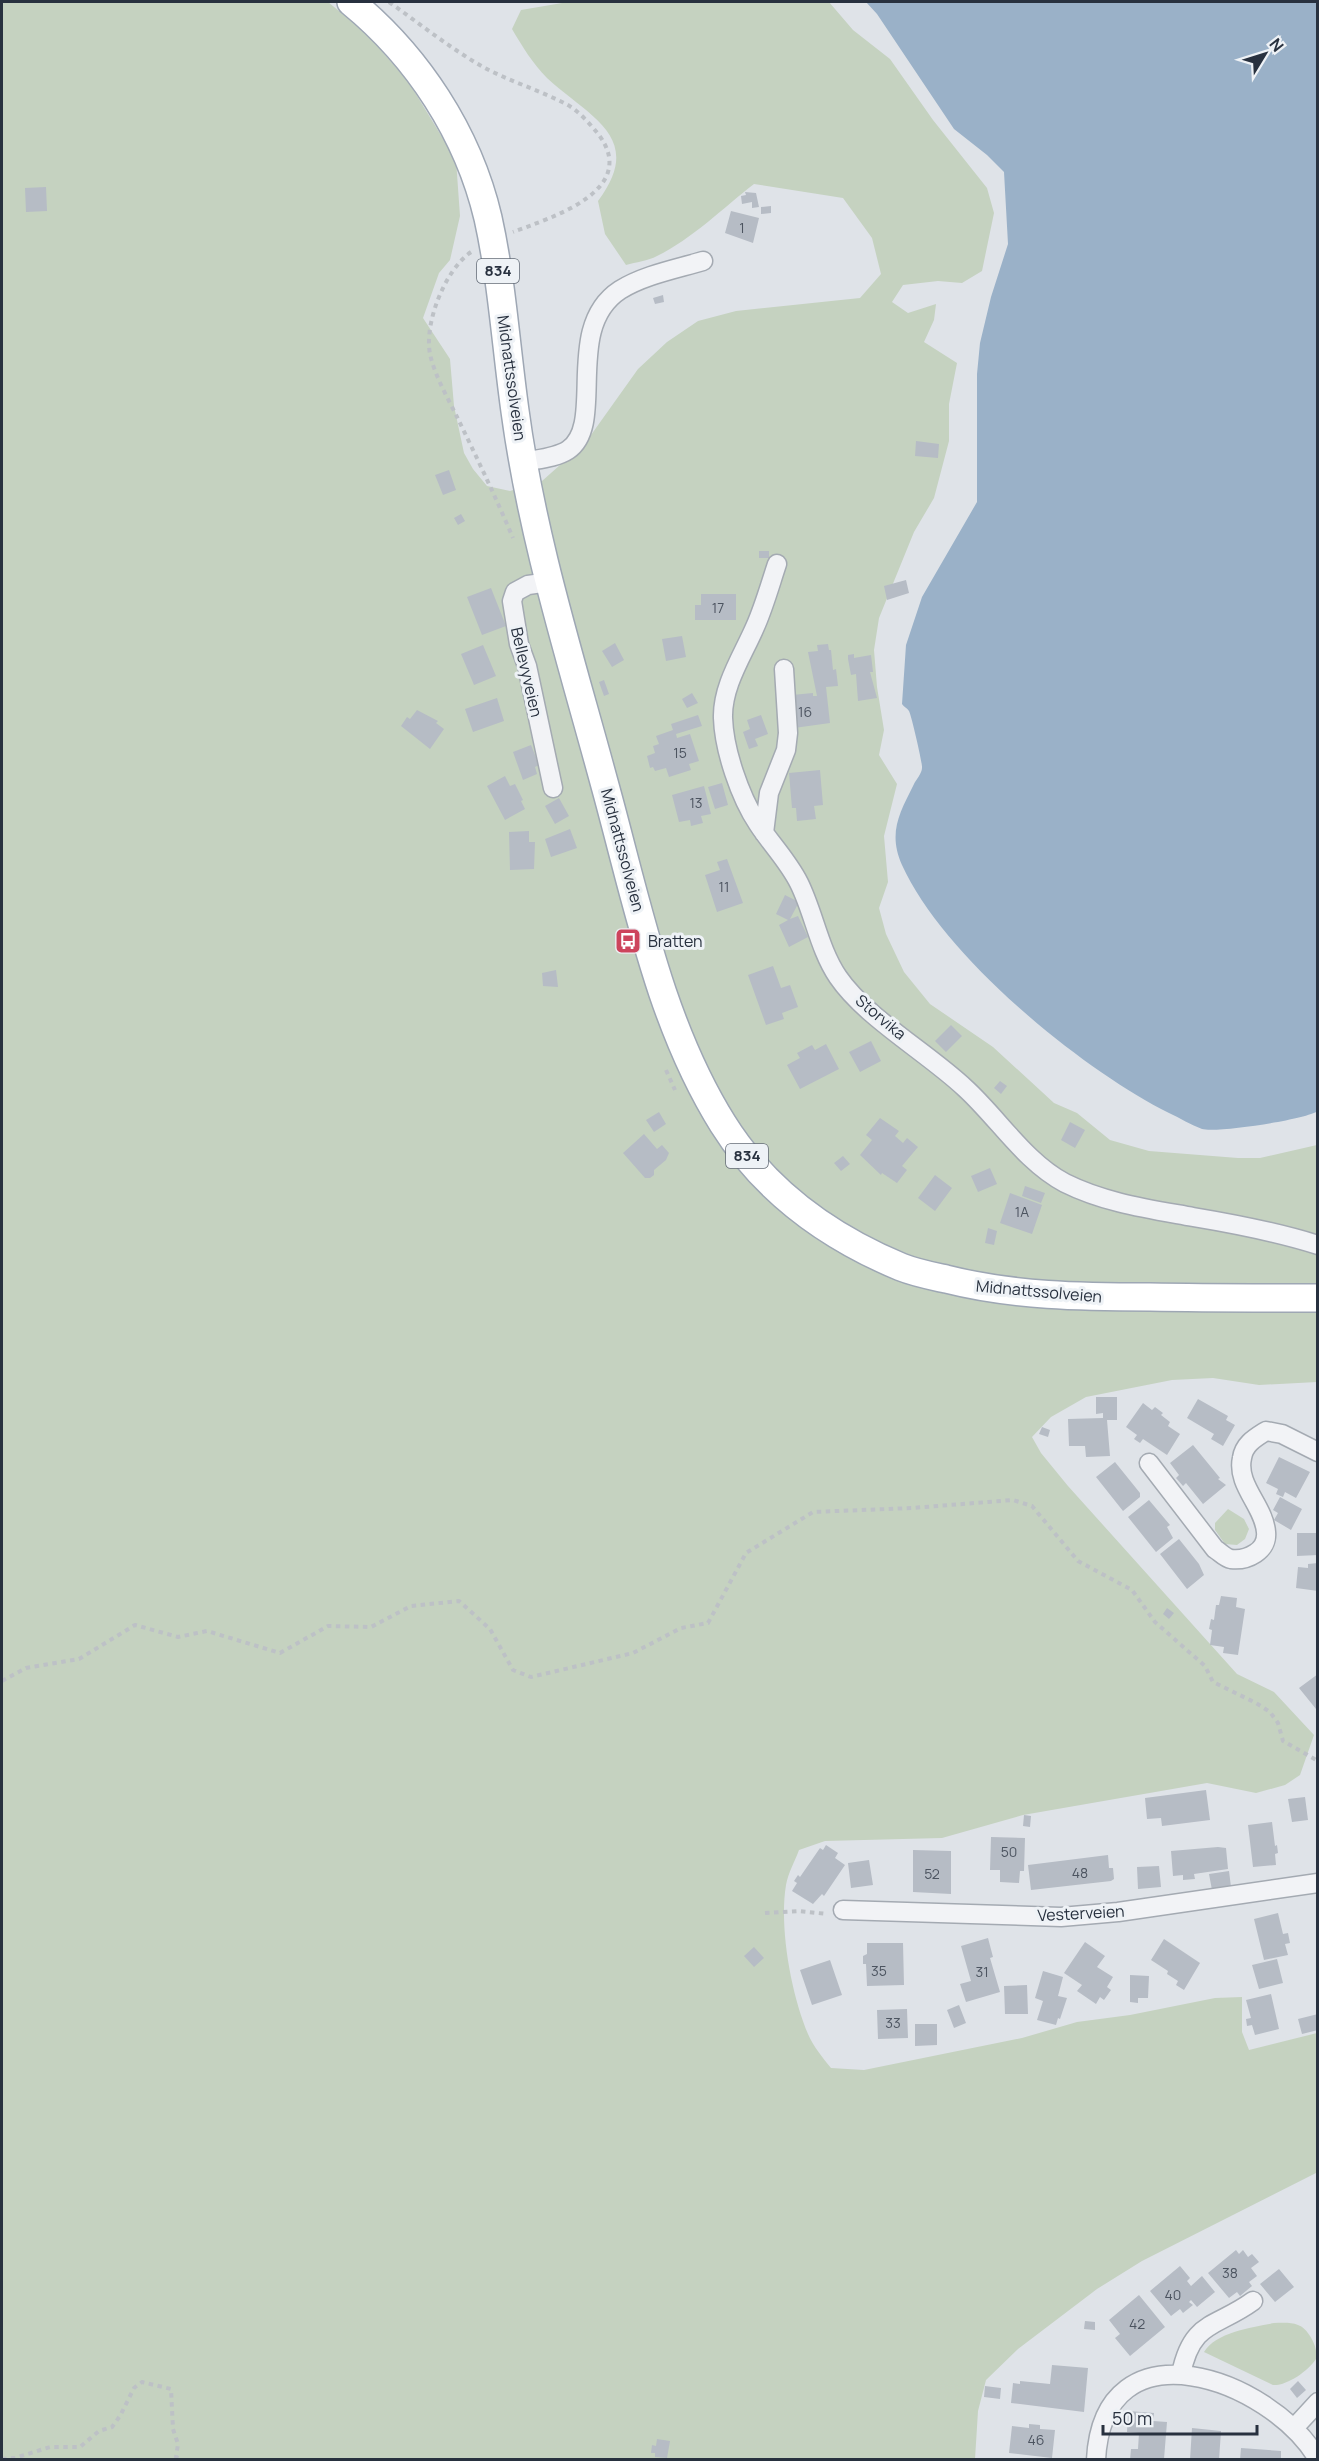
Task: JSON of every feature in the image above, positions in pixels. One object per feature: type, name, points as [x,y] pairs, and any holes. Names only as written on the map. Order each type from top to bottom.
[{"type":"main road","name":"Midnattssolveien","points":[[351,2],[374,21],[417,69],[446,114],[471,165],[487,215],[498,273],[515,416],[549,582],[648,942],[674,1026],[699,1082],[724,1127],[762,1176],[801,1212],[848,1242],[906,1269],[978,1287],[1030,1293],[1104,1297],[1317,1298]]},
{"type":"street","points":[[523,462],[568,451],[579,439],[584,422],[588,351],[592,329],[602,308],[620,291],[644,279],[703,261]]},
{"type":"street","name":"Storvika","points":[[777,564],[756,625],[737,665],[726,697],[723,715],[731,760],[746,803],[798,881],[827,957],[839,978],[861,1002],[964,1086],[1045,1172],[1109,1200],[1285,1235],[1317,1245]]},
{"type":"street","name":"Bellevyveien","points":[[549,582],[528,585],[515,592],[512,600],[519,644],[527,666],[553,788]]},
{"type":"street","points":[[764,833],[769,793],[779,770],[787,741],[784,669]]},
{"type":"street","points":[[1149,1463],[1215,1549],[1228,1558],[1247,1559],[1261,1548],[1267,1535],[1264,1518],[1242,1476],[1241,1459],[1246,1447],[1266,1431],[1282,1434],[1317,1452]]},
{"type":"street","name":"Vesterveien","points":[[843,1910],[1061,1917],[1118,1912],[1317,1883]]},
{"type":"street","points":[[1181,2374],[1191,2342],[1202,2330],[1238,2312],[1253,2301]]},
{"type":"street","points":[[1096,2460],[1102,2424],[1111,2405],[1140,2380],[1161,2374],[1181,2374],[1209,2380],[1244,2393],[1272,2410],[1294,2428],[1317,2459]]},
{"type":"street","points":[[1294,2428],[1317,2402]]},
{"type":"path","points":[[388,2],[457,51],[484,67],[568,105],[591,124],[606,144],[610,161],[597,191],[580,204],[512,232]]},
{"type":"path","points":[[474,250],[466,256],[454,272],[432,314],[428,334],[430,355],[440,382],[514,539]]},
{"type":"path","points":[[663,1062],[676,1092]]},
{"type":"path","points":[[2,1681],[26,1668],[79,1659],[135,1625],[178,1637],[207,1631],[280,1653],[328,1626],[371,1627],[411,1605],[459,1600],[490,1629],[513,1670],[531,1677],[633,1653],[681,1628],[708,1623],[746,1553],[813,1512],[912,1509],[1013,1500],[1032,1506],[1078,1561],[1132,1590],[1155,1622],[1205,1666],[1213,1682],[1270,1712],[1278,1723],[1283,1741],[1317,1761]]},
{"type":"path","points":[[766,1913],[799,1911],[826,1914],[843,1910]]},
{"type":"path","points":[[2,2459],[15,2458],[50,2447],[81,2446],[99,2432],[112,2427],[134,2388],[142,2382],[171,2389],[173,2429],[178,2444],[176,2457],[182,2460]]},
{"type":"green space","points":[[2,2],[328,2],[366,33],[408,81],[456,160],[460,216],[450,260],[439,273],[423,318],[450,359],[454,406],[464,453],[487,486],[510,491],[542,481],[586,442],[638,369],[667,342],[698,321],[736,311],[860,298],[881,274],[872,238],[843,198],[754,184],[695,232],[670,249],[650,259],[626,265],[605,234],[598,201],[611,179],[616,160],[614,144],[606,130],[594,117],[547,78],[528,55],[512,29],[521,10],[568,2],[829,2],[853,30],[890,59],[933,120],[987,188],[994,213],[982,271],[962,283],[938,281],[903,285],[892,302],[908,313],[936,304],[934,320],[924,342],[957,363],[949,404],[949,441],[934,498],[914,532],[879,618],[874,650],[884,730],[879,755],[897,784],[884,836],[888,882],[879,908],[886,934],[904,972],[930,1004],[993,1047],[1054,1103],[1077,1113],[1110,1140],[1149,1151],[1238,1158],[1260,1158],[1317,1145],[1317,1382],[1259,1385],[1213,1378],[1172,1380],[1086,1397],[1051,1417],[1032,1437],[1041,1453],[1068,1486],[1237,1674],[1274,1692],[1314,1735],[1300,1775],[1285,1785],[1256,1793],[1207,1783],[1023,1815],[942,1838],[825,1841],[799,1850],[787,1881],[784,1902],[788,1960],[796,2000],[808,2034],[831,2068],[864,2070],[1022,2038],[1077,2022],[1130,2015],[1215,1998],[1242,1997],[1242,2032],[1249,2050],[1317,2033],[1318,2172],[1142,2261],[1097,2289],[1018,2349],[986,2380],[978,2411],[975,2459],[2,2459]]},
{"type":"green space","points":[[1228,1509],[1244,1519],[1249,1529],[1245,1539],[1237,1545],[1225,1544],[1215,1530],[1215,1523]]},
{"type":"green space","points":[[1274,2323],[1292,2323],[1302,2327],[1309,2334],[1316,2349],[1316,2359],[1312,2364],[1303,2373],[1284,2383],[1273,2385],[1204,2352],[1210,2345],[1226,2335]]},
{"type":"water","points":[[866,2],[1317,2],[1318,1111],[1310,1115],[1242,1127],[1202,1129],[1134,1093],[1057,1039],[981,972],[949,936],[922,900],[902,865],[896,843],[897,824],[922,768],[910,714],[902,704],[906,645],[922,597],[977,502],[977,374],[980,343],[991,297],[1008,244],[1004,172],[987,155],[954,129],[877,14]]},
{"type":"building","points":[[46,187],[47,211],[26,212],[25,188]]},
{"type":"building","points":[[745,192],[756,193],[759,207],[752,208],[752,202],[742,204],[741,196],[746,195]]},
{"type":"building","points":[[771,206],[771,213],[761,214],[761,207]]},
{"type":"building","points":[[731,211],[759,218],[753,243],[725,233]]},
{"type":"building","points":[[663,295],[664,302],[655,304],[653,298]]},
{"type":"building","points":[[916,441],[939,444],[938,458],[915,456]]},
{"type":"building","points":[[449,470],[456,490],[443,495],[435,475]]},
{"type":"building","points":[[461,514],[465,521],[458,525],[454,518]]},
{"type":"building","points":[[759,551],[769,551],[769,558],[759,558]]},
{"type":"building","points":[[906,580],[909,593],[887,600],[884,586]]},
{"type":"building","points":[[491,588],[506,626],[482,635],[467,597]]},
{"type":"building","points":[[701,594],[736,594],[736,620],[695,620],[695,605],[701,605]]},
{"type":"building","points":[[682,636],[686,657],[666,661],[662,639]]},
{"type":"building","points":[[615,643],[624,660],[612,667],[602,651]]},
{"type":"building","points":[[828,644],[831,650],[833,670],[836,669],[838,686],[826,687],[830,723],[794,728],[792,695],[813,693],[813,696],[817,696],[808,652],[818,651],[817,645]]},
{"type":"building","points":[[483,645],[496,676],[474,685],[461,654]]},
{"type":"building","points":[[854,654],[854,658],[871,655],[873,672],[870,672],[877,698],[858,701],[856,674],[851,675],[848,659],[848,655]]},
{"type":"building","points":[[604,680],[609,694],[604,696],[599,682]]},
{"type":"building","points":[[692,693],[698,703],[687,708],[682,699]]},
{"type":"building","points":[[497,698],[504,721],[473,732],[465,709]]},
{"type":"building","points":[[417,710],[438,721],[436,723],[444,729],[430,749],[401,726],[407,717],[410,719]]},
{"type":"building","points":[[698,715],[702,726],[676,734],[677,738],[690,734],[699,761],[689,764],[691,770],[669,777],[666,768],[655,771],[653,767],[650,768],[647,756],[655,753],[653,746],[659,744],[656,736],[673,730],[671,724]]},
{"type":"building","points":[[761,715],[768,734],[755,739],[758,746],[749,749],[743,732],[750,729],[747,720]]},
{"type":"building","points":[[531,745],[539,765],[535,767],[537,774],[523,780],[513,752]]},
{"type":"building","points":[[820,770],[823,805],[814,806],[816,819],[797,821],[796,808],[792,808],[789,773]]},
{"type":"building","points":[[505,776],[510,786],[515,784],[525,809],[505,820],[487,786]]},
{"type":"building","points":[[722,783],[728,805],[715,809],[708,787]]},
{"type":"building","points":[[704,786],[711,814],[701,816],[703,823],[691,826],[690,820],[679,822],[672,795]]},
{"type":"building","points":[[559,798],[569,816],[555,824],[545,806]]},
{"type":"building","points":[[570,829],[577,848],[551,857],[545,839]]},
{"type":"building","points":[[529,831],[529,842],[535,842],[534,869],[510,870],[509,832]]},
{"type":"building","points":[[727,859],[743,903],[717,912],[705,875],[720,870],[717,862]]},
{"type":"building","points":[[785,895],[799,902],[790,919],[798,916],[808,937],[789,947],[779,925],[788,920],[776,914]]},
{"type":"building","points":[[773,966],[781,988],[790,985],[798,1007],[782,1013],[784,1019],[766,1025],[748,975]]},
{"type":"building","points":[[556,970],[558,987],[543,986],[542,973]]},
{"type":"building","points":[[951,1025],[962,1036],[946,1052],[935,1041]]},
{"type":"building","points":[[871,1041],[881,1061],[860,1072],[849,1052]]},
{"type":"building","points":[[826,1044],[839,1069],[800,1089],[787,1065],[800,1058],[797,1053],[812,1045],[815,1050]]},
{"type":"building","points":[[1000,1081],[1007,1086],[1001,1094],[994,1088]]},
{"type":"building","points":[[659,1112],[666,1124],[654,1132],[646,1120]]},
{"type":"building","points":[[880,1118],[899,1131],[895,1136],[903,1143],[907,1138],[918,1147],[902,1166],[907,1170],[897,1183],[882,1173],[881,1175],[860,1155],[872,1140],[866,1135]]},
{"type":"building","points":[[1070,1122],[1085,1130],[1075,1148],[1061,1140]]},
{"type":"building","points":[[644,1134],[657,1149],[662,1145],[669,1153],[666,1160],[654,1170],[654,1175],[650,1178],[645,1178],[623,1153]]},
{"type":"building","points":[[843,1156],[850,1164],[841,1171],[834,1163]]},
{"type":"building","points":[[990,1168],[997,1184],[978,1192],[971,1176]]},
{"type":"building","points":[[935,1175],[952,1188],[935,1211],[918,1198]]},
{"type":"building","points":[[1025,1186],[1045,1193],[1041,1203],[1022,1196]]},
{"type":"building","points":[[1010,1193],[1042,1205],[1032,1234],[1000,1223]]},
{"type":"building","points":[[988,1228],[997,1231],[994,1245],[985,1243]]},
{"type":"building","points":[[1096,1397],[1117,1397],[1117,1420],[1107,1420],[1110,1456],[1086,1457],[1085,1446],[1069,1446],[1068,1419],[1103,1418],[1103,1413],[1096,1414]]},
{"type":"building","points":[[1198,1399],[1228,1416],[1226,1420],[1235,1425],[1223,1446],[1211,1439],[1214,1434],[1187,1418]]},
{"type":"building","points":[[1143,1403],[1152,1410],[1155,1407],[1163,1413],[1161,1415],[1170,1422],[1168,1426],[1180,1434],[1167,1455],[1143,1439],[1140,1443],[1134,1439],[1137,1435],[1126,1427]]},
{"type":"building","points":[[1042,1427],[1050,1430],[1048,1437],[1039,1434]]},
{"type":"building","points":[[1193,1445],[1220,1478],[1218,1479],[1226,1485],[1203,1504],[1186,1483],[1183,1486],[1176,1478],[1179,1475],[1170,1463]]},
{"type":"building","points":[[1279,1457],[1310,1472],[1296,1498],[1285,1492],[1283,1497],[1276,1494],[1278,1489],[1266,1483]]},
{"type":"building","points":[[1115,1462],[1140,1493],[1140,1497],[1123,1511],[1096,1477]]},
{"type":"building","points":[[1280,1497],[1302,1509],[1291,1530],[1274,1520],[1278,1513],[1273,1510]]},
{"type":"building","points":[[1149,1500],[1170,1525],[1167,1527],[1173,1538],[1156,1552],[1128,1517]]},
{"type":"building","points":[[1297,1533],[1318,1533],[1318,1555],[1297,1556]]},
{"type":"building","points":[[1179,1539],[1199,1564],[1204,1575],[1187,1589],[1160,1554]]},
{"type":"building","points":[[1318,1563],[1318,1591],[1296,1588],[1298,1567],[1308,1568],[1308,1564]]},
{"type":"building","points":[[1221,1596],[1237,1598],[1236,1607],[1245,1609],[1238,1655],[1223,1653],[1224,1647],[1210,1645],[1211,1619],[1214,1620],[1216,1605],[1219,1605]]},
{"type":"building","points":[[1167,1608],[1174,1613],[1169,1619],[1163,1614]]},
{"type":"building","points":[[1318,1674],[1318,1708],[1316,1709],[1299,1688]]},
{"type":"building","points":[[1206,1790],[1210,1820],[1162,1826],[1161,1818],[1147,1819],[1145,1798]]},
{"type":"building","points":[[1305,1797],[1308,1820],[1292,1822],[1288,1799]]},
{"type":"building","points":[[1024,1815],[1031,1816],[1030,1827],[1023,1826]]},
{"type":"building","points":[[1272,1822],[1278,1853],[1275,1854],[1276,1865],[1253,1867],[1248,1825]]},
{"type":"building","points":[[991,1837],[1025,1838],[1024,1871],[1020,1871],[1019,1883],[1000,1882],[1000,1870],[990,1870]]},
{"type":"building","points":[[826,1845],[838,1853],[835,1858],[845,1865],[824,1896],[822,1894],[813,1904],[792,1891],[797,1883],[794,1881],[798,1875],[800,1877],[820,1848],[823,1850]]},
{"type":"building","points":[[1226,1848],[1228,1869],[1194,1874],[1195,1879],[1183,1880],[1183,1875],[1173,1876],[1171,1851]]},
{"type":"building","points":[[913,1850],[951,1851],[951,1894],[913,1892]]},
{"type":"building","points":[[1108,1855],[1109,1868],[1113,1868],[1114,1879],[1111,1881],[1031,1890],[1028,1865]]},
{"type":"building","points":[[869,1860],[873,1885],[851,1888],[848,1863]]},
{"type":"building","points":[[1159,1866],[1161,1887],[1138,1889],[1137,1867]]},
{"type":"building","points":[[1229,1871],[1231,1887],[1212,1890],[1209,1874]]},
{"type":"building","points":[[1278,1913],[1283,1934],[1288,1933],[1290,1943],[1285,1944],[1288,1955],[1264,1960],[1254,1919]]},
{"type":"building","points":[[988,1938],[993,1957],[990,1958],[1000,1992],[966,2002],[960,1984],[971,1981],[961,1946]]},
{"type":"building","points":[[1164,1939],[1200,1963],[1184,1990],[1176,1985],[1178,1981],[1167,1974],[1168,1971],[1151,1960]]},
{"type":"building","points":[[1085,1942],[1105,1956],[1097,1967],[1113,1977],[1107,1987],[1111,1990],[1104,2000],[1100,1997],[1096,2004],[1077,1991],[1082,1985],[1064,1973]]},
{"type":"building","points":[[867,1943],[903,1943],[904,1985],[867,1986],[866,1964],[863,1964],[863,1956],[867,1954]]},
{"type":"building","points":[[754,1947],[764,1958],[754,1967],[744,1956]]},
{"type":"building","points":[[1277,1959],[1283,1983],[1259,1989],[1252,1965]]},
{"type":"building","points":[[830,1960],[842,1995],[812,2005],[800,1970]]},
{"type":"building","points":[[1043,1971],[1063,1977],[1058,1996],[1067,1998],[1056,2025],[1037,2020],[1043,2001],[1035,1998]]},
{"type":"building","points":[[1130,1975],[1149,1976],[1148,1998],[1138,1998],[1138,2003],[1130,2002]]},
{"type":"building","points":[[1027,1985],[1028,2014],[1005,2014],[1004,1986]]},
{"type":"building","points":[[1271,1994],[1279,2029],[1255,2035],[1252,2025],[1247,2026],[1246,2019],[1251,2018],[1246,2000]]},
{"type":"building","points":[[959,2005],[966,2023],[954,2028],[947,2010]]},
{"type":"building","points":[[907,2009],[908,2038],[878,2039],[877,2010]]},
{"type":"building","points":[[1318,2014],[1318,2030],[1302,2034],[1298,2019]]},
{"type":"building","points":[[915,2024],[937,2024],[937,2045],[915,2046]]},
{"type":"building","points":[[1236,2250],[1239,2254],[1243,2250],[1248,2257],[1252,2254],[1259,2262],[1251,2268],[1257,2276],[1249,2282],[1252,2286],[1240,2296],[1237,2292],[1229,2298],[1208,2273]]},
{"type":"building","points":[[1180,2266],[1190,2278],[1187,2281],[1191,2286],[1202,2276],[1215,2292],[1197,2307],[1191,2300],[1189,2302],[1193,2305],[1183,2313],[1180,2309],[1171,2316],[1150,2291]]},
{"type":"building","points":[[1279,2269],[1294,2287],[1275,2302],[1260,2284]]},
{"type":"building","points":[[1139,2295],[1165,2327],[1130,2356],[1115,2338],[1120,2334],[1109,2320]]},
{"type":"building","points":[[1085,2321],[1095,2322],[1095,2330],[1084,2329]]},
{"type":"building","points":[[1052,2365],[1088,2368],[1084,2412],[1011,2403],[1013,2383],[1020,2384],[1020,2381],[1050,2384]]},
{"type":"building","points":[[1298,2381],[1306,2390],[1297,2398],[1290,2389]]},
{"type":"building","points":[[985,2386],[1001,2388],[1000,2399],[984,2397]]},
{"type":"building","points":[[1128,2411],[1154,2413],[1153,2421],[1167,2422],[1164,2459],[1130,2460],[1131,2449],[1138,2449],[1139,2433],[1127,2432]]},
{"type":"building","points":[[1029,2424],[1040,2425],[1040,2429],[1055,2430],[1052,2458],[1009,2453],[1012,2426],[1029,2428]]},
{"type":"building","points":[[1192,2428],[1221,2431],[1219,2460],[1190,2460]]},
{"type":"building","points":[[657,2439],[670,2441],[667,2458],[655,2457],[655,2453],[651,2453],[652,2445],[656,2446]]},
{"type":"building","points":[[1241,2448],[1281,2451],[1281,2460],[1240,2460]]},
{"type":"place","name":"Bratten","points":[[628,941]]}]
